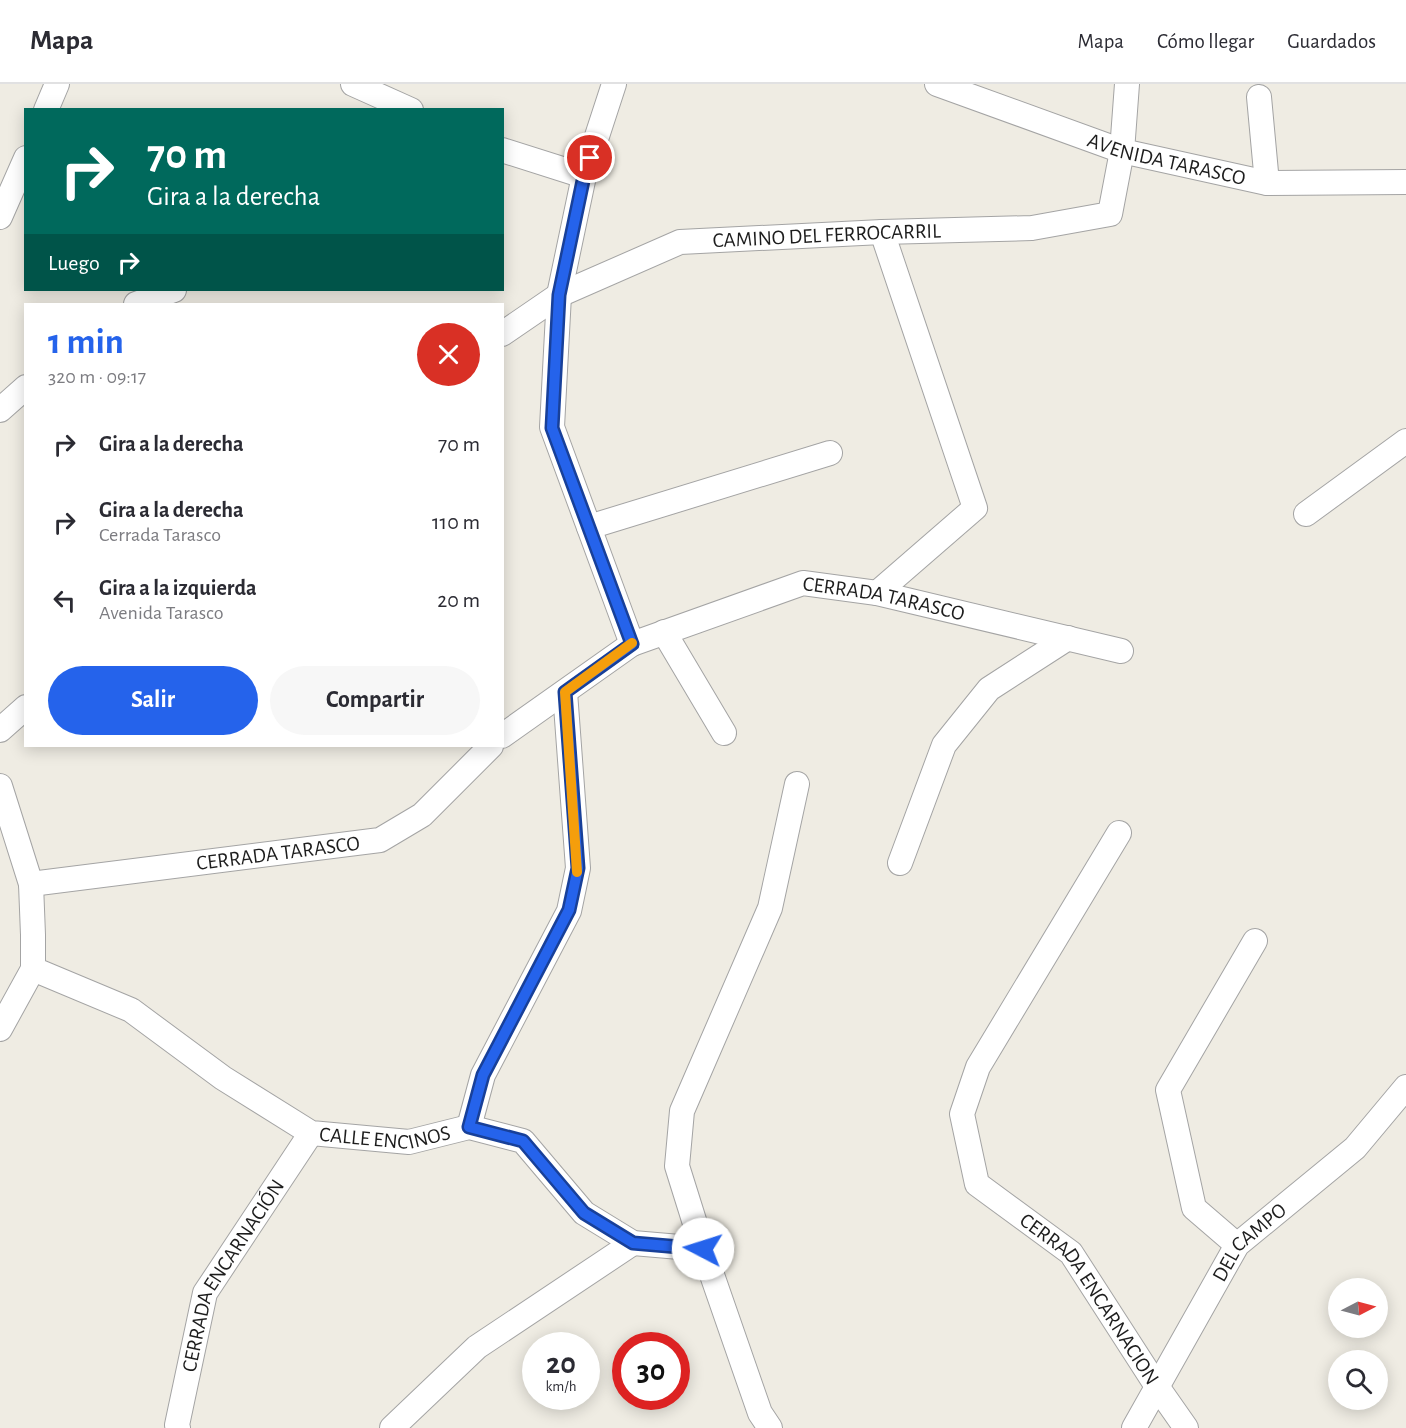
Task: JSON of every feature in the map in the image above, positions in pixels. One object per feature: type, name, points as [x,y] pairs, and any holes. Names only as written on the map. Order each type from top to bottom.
[{"type":"street","points":[[47,108],[57,84]]},
{"type":"street","points":[[353,84],[407,108]]},
{"type":"street","points":[[614,84],[584,176],[559,295],[552,428],[632,644]]},
{"type":"street","name":"AVENIDA TARASCO","points":[[937,84],[1122,151],[1267,183],[1406,182]]},
{"type":"street","points":[[1122,151],[1127,84]]},
{"type":"street","points":[[1259,97],[1267,183]]},
{"type":"street","name":"CAMINO DEL FERROCARRIL","points":[[504,333],[559,295],[680,242],[882,232],[1032,228],[1110,214],[1122,151]]},
{"type":"street","points":[[506,155],[584,176]]},
{"type":"street","points":[[0,217],[24,163]]},
{"type":"street","points":[[877,593],[975,508],[882,232]]},
{"type":"street","points":[[139,303],[171,291]]},
{"type":"street","points":[[0,410],[24,389]]},
{"type":"street","points":[[1306,514],[1406,441]]},
{"type":"street","points":[[589,527],[830,453]]},
{"type":"street","name":"CERRADA TARASCO","points":[[504,734],[632,644],[803,582],[877,593],[1121,651]]},
{"type":"street","points":[[664,632],[724,733]]},
{"type":"street","points":[[900,863],[944,745],[989,689],[1068,638]]},
{"type":"street","points":[[469,1127],[483,1075],[569,910],[578,868],[565,692]]},
{"type":"street","points":[[0,730],[24,709]]},
{"type":"street","name":"CERRADA TARASCO","points":[[31,884],[380,840],[422,815],[490,747]]},
{"type":"street","points":[[770,1428],[760,1413],[677,1166],[682,1111],[770,908],[796,784]]},
{"type":"street","points":[[0,786],[31,884],[33,969],[0,1029]]},
{"type":"street","name":"CERRADA ENCARNACION","points":[[1119,833],[978,1067],[962,1114],[977,1184],[1071,1253],[1186,1428]]},
{"type":"street","points":[[1237,1245],[1194,1208],[1168,1090],[1256,941]]},
{"type":"street","name":"CALLE ENCINOS","points":[[33,969],[131,1010],[223,1078],[311,1133],[409,1142],[469,1127],[523,1141],[584,1213],[633,1243],[703,1249]]},
{"type":"street","name":"DEL CAMPO","points":[[1134,1428],[1237,1245],[1355,1148],[1406,1087]]},
{"type":"street","name":"CERRADA ENCARNACIÓN","points":[[178,1428],[206,1293],[311,1133]]},
{"type":"street","points":[[392,1428],[477,1347],[633,1243]]},
{"type":"slow traffic","points":[[577,872],[565,692],[632,643]]},
{"type":"route","points":[[590,158],[584,176],[559,295],[552,428],[632,644],[565,692],[578,868],[569,910],[483,1075],[469,1127],[523,1141],[584,1213],[633,1243],[703,1249]]}]
